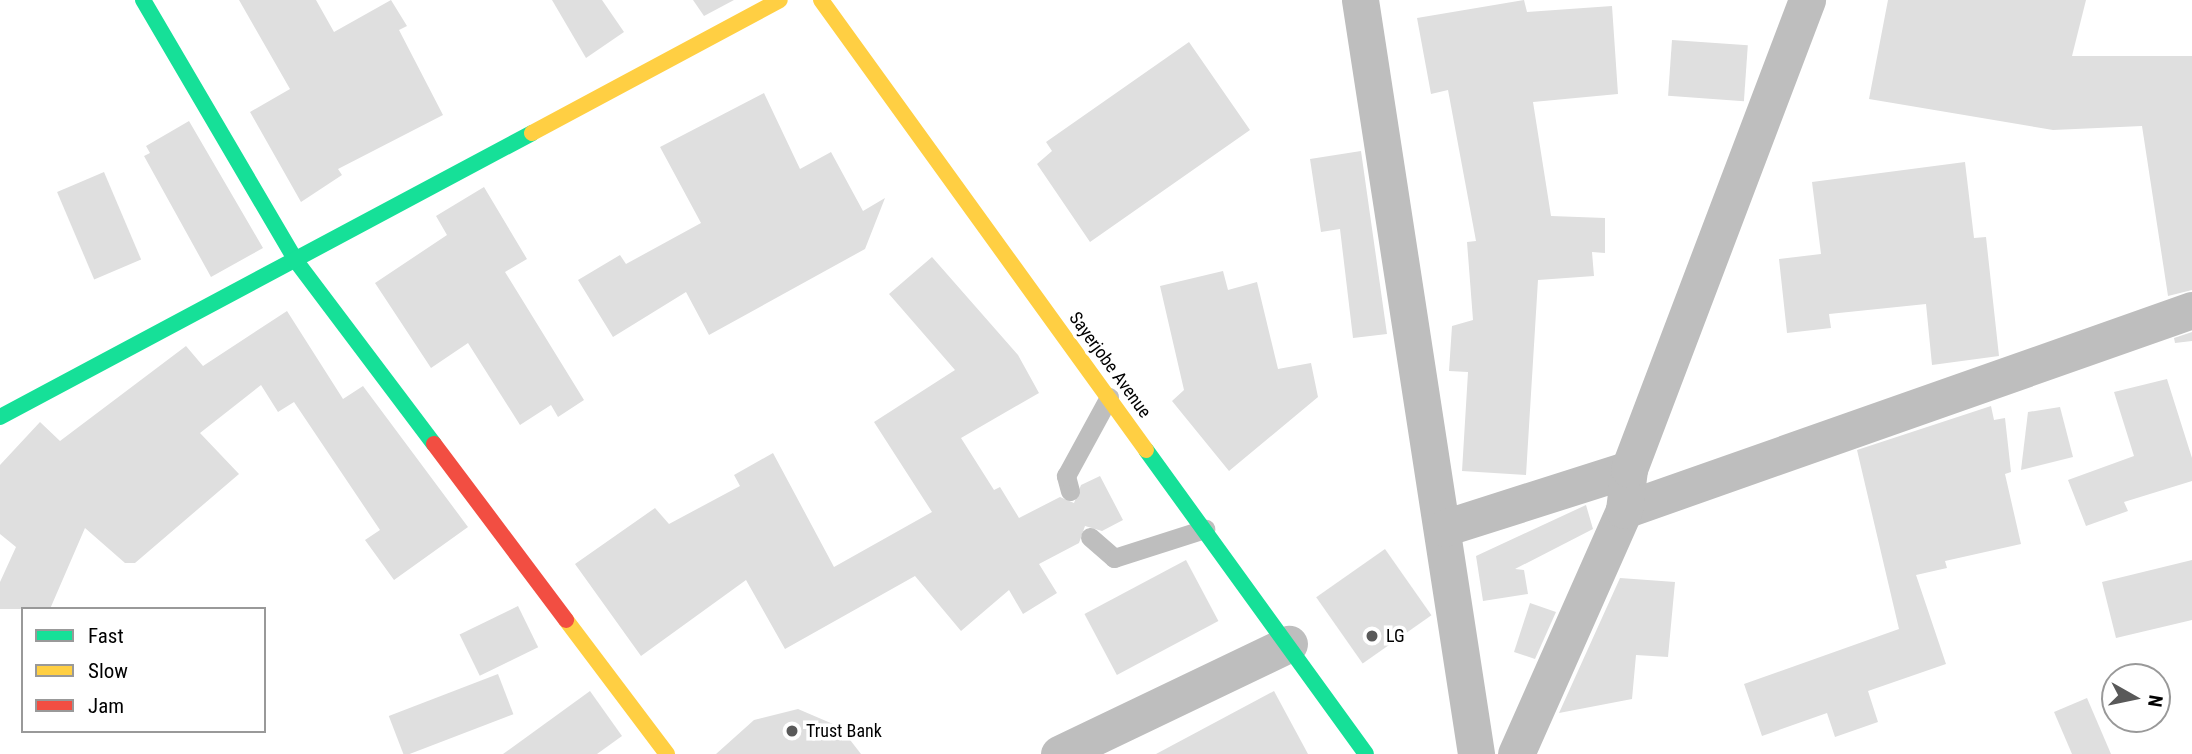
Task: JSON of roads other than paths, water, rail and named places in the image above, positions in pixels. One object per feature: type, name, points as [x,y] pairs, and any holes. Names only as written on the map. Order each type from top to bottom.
[{"type":"street","points":[[144,0],[296,261],[667,754]]},
{"type":"street","points":[[0,417],[780,0]]},
{"type":"street","name":"Sayerjobe Avenue","points":[[821,0],[1366,754]]},
{"type":"street","points":[[1360,0],[1444,528],[1476,754]]},
{"type":"street","points":[[1516,754],[1625,510],[1629,469],[1807,0]]},
{"type":"street","points":[[1625,510],[2192,310]]},
{"type":"street","points":[[1444,528],[1629,469]]},
{"type":"street","points":[[1059,754],[1289,645]]},
{"type":"lane","points":[[1070,491],[1066,476],[1109,397]]},
{"type":"lane","points":[[1090,537],[1114,558],[1205,529]]},
{"type":"place","name":"LG","points":[[1372,636]]},
{"type":"place","name":"Trust Bank","points":[[792,731]]}]
